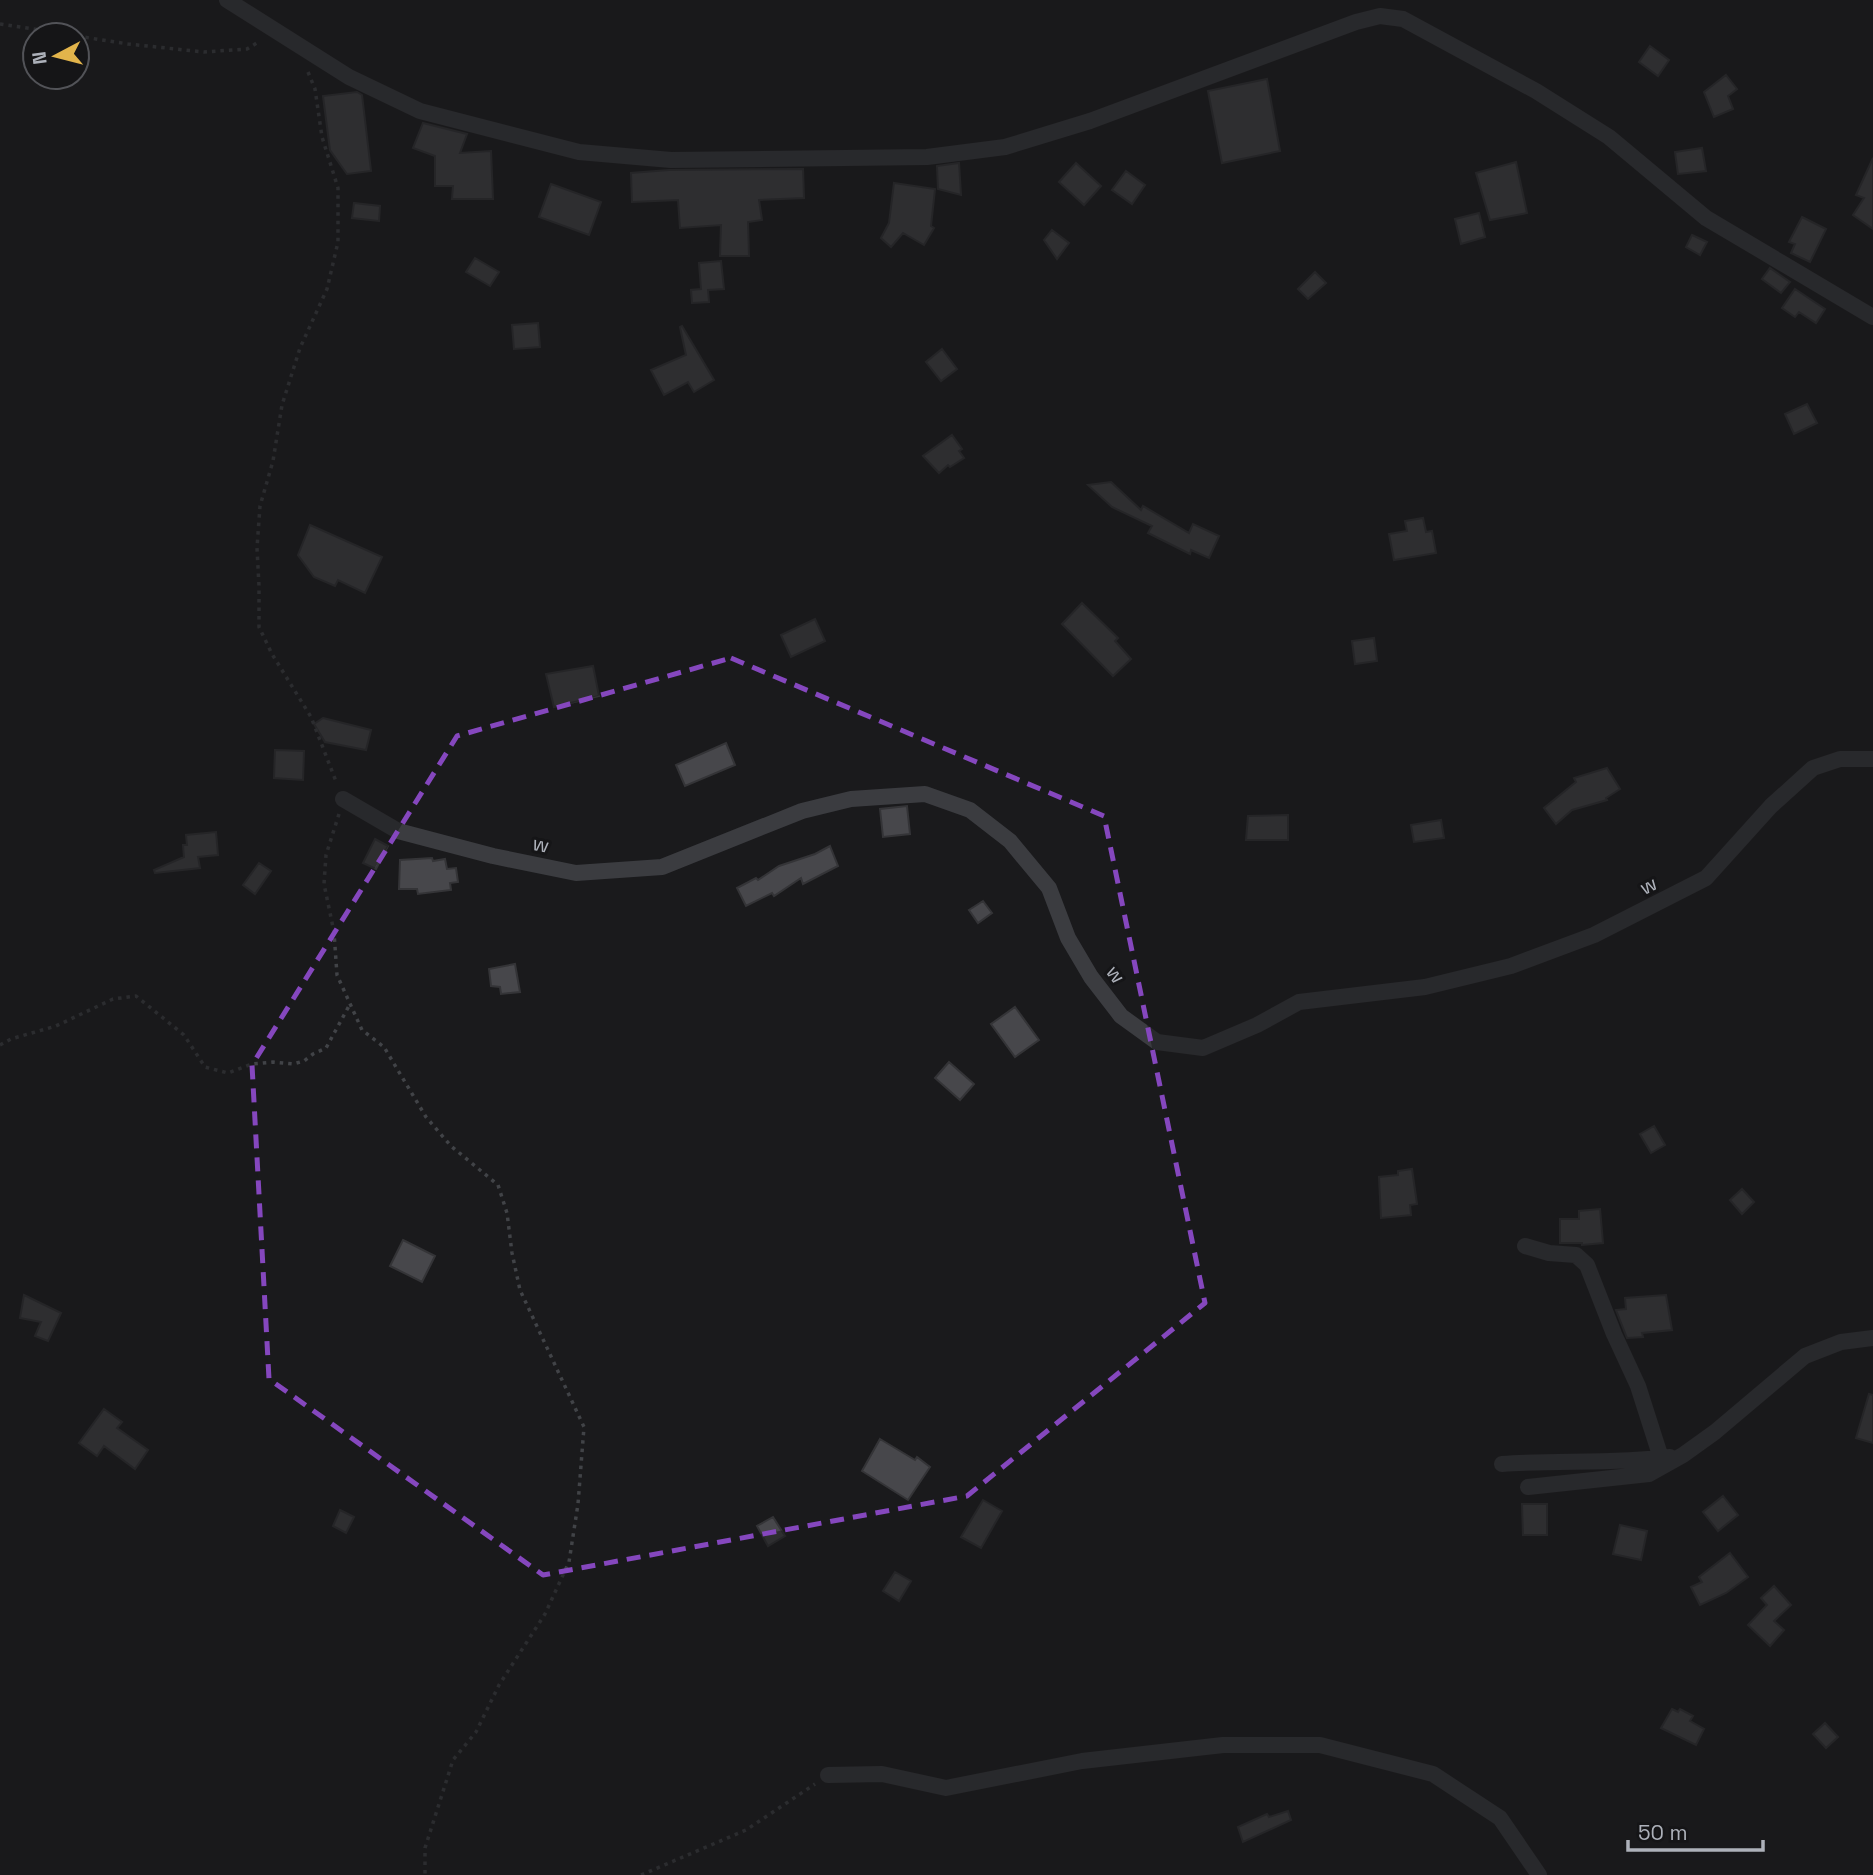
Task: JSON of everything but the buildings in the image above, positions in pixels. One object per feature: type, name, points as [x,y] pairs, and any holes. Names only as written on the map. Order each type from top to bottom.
[{"type":"street","points":[[227,0],[349,77],[420,111],[579,152],[671,160],[927,157],[1004,147],[1090,121],[1356,22],[1380,16],[1402,19],[1536,91],[1609,137],[1706,218],[1873,317]]},
{"type":"street","name":"w","points":[[343,799],[398,831],[493,856],[576,873],[662,867],[802,811],[851,799],[925,794],[970,810],[1010,841],[1049,888],[1074,948],[1091,977],[1121,1016],[1157,1042],[1203,1048],[1257,1025],[1299,1002],[1425,987],[1511,966],[1594,935],[1706,878],[1771,806],[1813,768],[1840,759],[1873,759]]},
{"type":"street","points":[[1525,1246],[1549,1253],[1576,1255],[1587,1265],[1638,1386],[1661,1458]]},
{"type":"street","points":[[1528,1487],[1649,1474],[1715,1433],[1805,1356],[1841,1342],[1873,1338]]},
{"type":"street","points":[[1502,1464],[1602,1462],[1683,1455]]},
{"type":"street","points":[[828,1775],[882,1774],[946,1788],[1082,1760],[1223,1745],[1320,1745],[1433,1774],[1500,1818],[1539,1875]]},
{"type":"path","points":[[0,24],[21,27]]},
{"type":"path","points":[[91,38],[204,52],[247,49],[275,32]]},
{"type":"path","points":[[297,45],[315,89],[322,138],[338,188],[338,242],[327,289],[299,348],[260,506],[257,548],[259,627],[272,654],[311,717],[343,799],[326,855],[324,884],[334,932],[337,975],[349,1006],[362,1030],[384,1047],[451,1146],[498,1185],[507,1213],[520,1290],[584,1427],[578,1504],[569,1563],[545,1614],[499,1685],[475,1732],[453,1760],[425,1849],[425,1875]]},
{"type":"path","points":[[0,1045],[11,1039],[56,1026],[113,999],[136,996],[184,1035],[205,1067],[228,1073],[252,1064],[293,1064],[304,1061],[326,1048],[349,1006]]},
{"type":"path","points":[[641,1875],[746,1830],[828,1775]]},
{"type":"highlighted area","points":[[731,658],[1104,816],[1205,1303],[967,1496],[543,1575],[269,1379],[252,1065],[457,736]]}]
